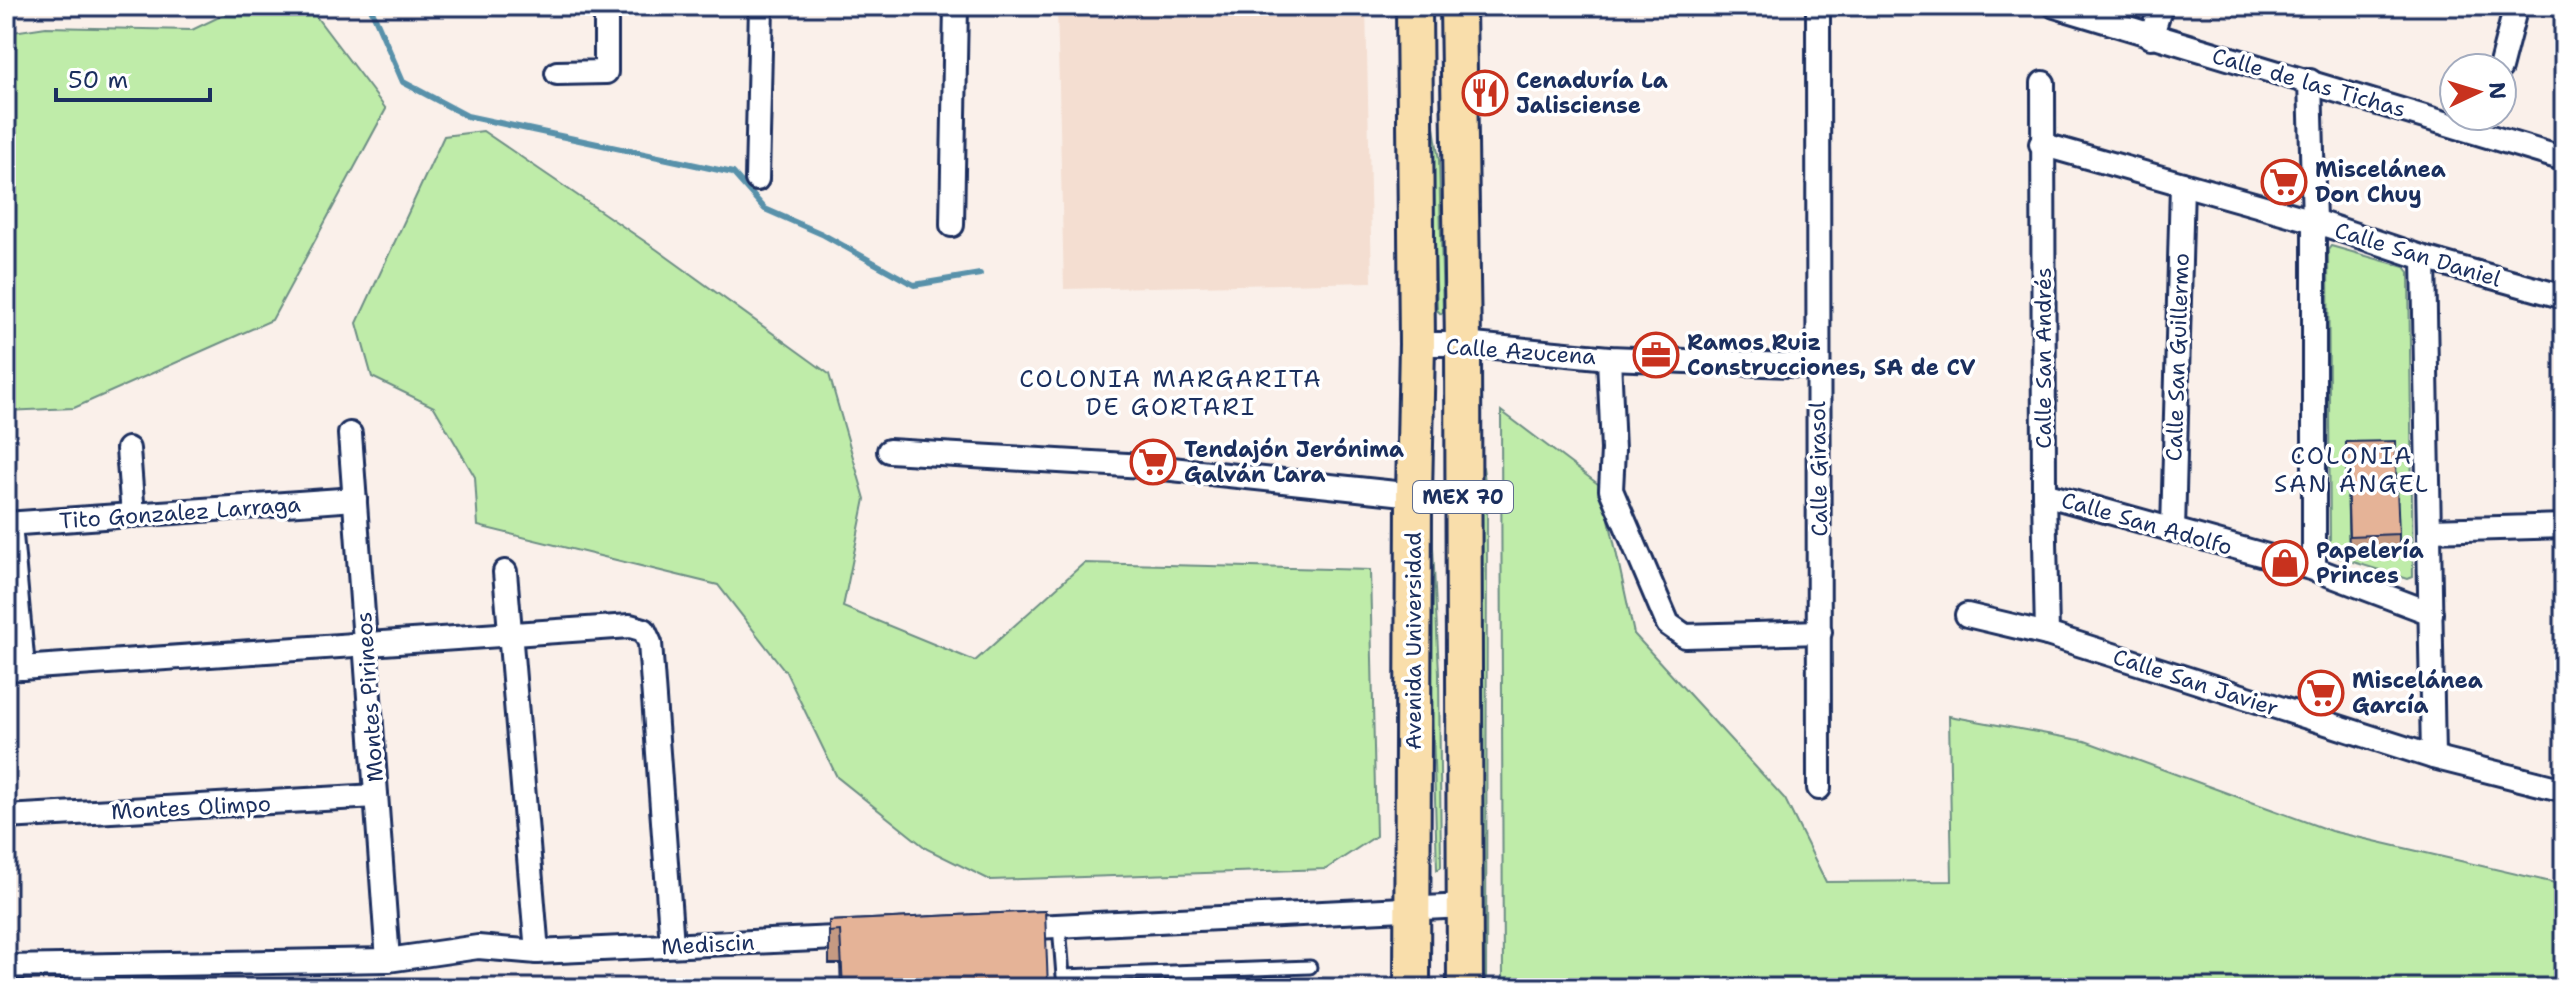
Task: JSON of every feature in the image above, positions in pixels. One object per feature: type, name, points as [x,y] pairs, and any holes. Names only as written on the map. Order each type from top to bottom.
[{"type":"main road","name":"Avenida Universidad","points":[[1412,988],[1417,344],[1414,6]]},
{"type":"main road","name":"MEX 70","points":[[1458,6],[1463,344],[1465,988]]},
{"type":"street","points":[[557,73],[606,72],[606,6]]},
{"type":"street","points":[[757,179],[761,6]]},
{"type":"street","points":[[952,225],[956,6]]},
{"type":"street","name":"Calle Girasol","points":[[1818,6],[1819,788]]},
{"type":"street","name":"Calle de las Tichas","points":[[2055,6],[2151,37],[2438,113]]},
{"type":"street","points":[[2151,37],[2161,6]]},
{"type":"street","points":[[2504,52],[2516,6]]},
{"type":"street","points":[[2310,81],[2314,221],[2314,569]]},
{"type":"street","name":"Calle San Andrés","points":[[2043,83],[2041,144],[2047,634]]},
{"type":"street","name":"Calle de las Tichas","points":[[2503,132],[2564,159]]},
{"type":"street","name":"Calle San Daniel","points":[[2041,144],[2314,221],[2424,258],[2564,297]]},
{"type":"street","name":"Calle San Guillermo","points":[[2173,530],[2182,184]]},
{"type":"street","points":[[2424,258],[2433,757]]},
{"type":"street","name":"Calle Azucena","points":[[1417,344],[1463,344],[1609,358],[1817,366]]},
{"type":"street","points":[[1609,358],[1613,450],[1611,490],[1668,624],[1685,636],[1820,632]]},
{"type":"street","name":"Montes Pirineos","points":[[350,434],[388,960]]},
{"type":"street","points":[[128,449],[133,515]]},
{"type":"street","points":[[889,451],[1144,466],[1414,495]]},
{"type":"street","name":"Calle San Adolfo","points":[[2044,494],[2314,569],[2431,613]]},
{"type":"street","name":"Tito Gonzalez Larraga","points":[[8,524],[355,499]]},
{"type":"street","points":[[8,524],[14,669],[630,626],[644,630],[650,643],[672,945]]},
{"type":"street","points":[[2430,530],[2564,526]]},
{"type":"street","points":[[505,572],[537,952]]},
{"type":"street","name":"Calle San Javier","points":[[1967,615],[2047,634],[2433,757],[2564,790]]},
{"type":"street","name":"Montes Olimpo","points":[[6,817],[376,796]]},
{"type":"street","points":[[996,929],[1465,906]]},
{"type":"street","name":"Mediscin","points":[[6,967],[388,960],[478,947],[537,952],[885,935]]},
{"type":"lane","points":[[1059,925],[1063,976],[1310,967]]},
{"type":"shaded area","points":[[1057,6],[1366,6],[1372,282],[1064,289]]},
{"type":"green space","points":[[242,6],[308,6],[386,109],[272,320],[74,408],[6,411],[6,33],[46,27],[192,30]]},
{"type":"green space","points":[[1431,6],[1432,114],[1439,160],[1441,314],[1437,310],[1432,167]]},
{"type":"green space","points":[[483,131],[656,249],[829,374],[865,499],[843,607],[975,661],[1084,563],[1370,570],[1376,836],[1326,869],[990,880],[927,849],[837,777],[786,672],[718,585],[478,526],[475,477],[434,407],[372,377],[357,323],[444,136]]},
{"type":"green space","points":[[2331,246],[2405,267],[2409,272],[2413,577],[2408,579],[2334,556],[2330,550],[2328,250]]},
{"type":"green space","points":[[1501,411],[1602,487],[1634,634],[1785,799],[1826,882],[1952,881],[1949,716],[2085,741],[2331,831],[2564,885],[2564,988],[1503,988]]},
{"type":"green space","points":[[1430,427],[1433,428],[1433,547],[1439,673],[1441,867],[1437,870],[1428,547]]},
{"type":"green space","points":[[1477,466],[1483,467],[1487,496],[1486,988],[1474,988]]},
{"type":"building","points":[[2395,441],[2399,534],[2349,536],[2346,442]]},
{"type":"building","points":[[1045,911],[1048,988],[843,988],[840,931],[829,932],[829,921]]},
{"type":"waterway","points":[[370,6],[403,82],[467,116],[733,173],[765,209],[822,234],[914,285],[980,274]]},
{"type":"place","name":"Cenaduría La Jalisciense","points":[[1485,93]]},
{"type":"place","name":"Miscelánea Don Chuy","points":[[2284,182]]},
{"type":"place","name":"Ramos Ruiz Construcciones, SA de CV","points":[[1656,355]]},
{"type":"place","name":"Tendajón Jerónima Galván Lara","points":[[1153,462]]},
{"type":"place","name":"Papelería Princes","points":[[2285,563]]},
{"type":"place","name":"Miscelánea García","points":[[2321,693]]},
{"type":"district","name":"COLONIA MARGARITA DE GORTARI","points":[[1171,393]]},
{"type":"district","name":"COLONIA SAN ÁNGEL","points":[[2352,470]]}]
